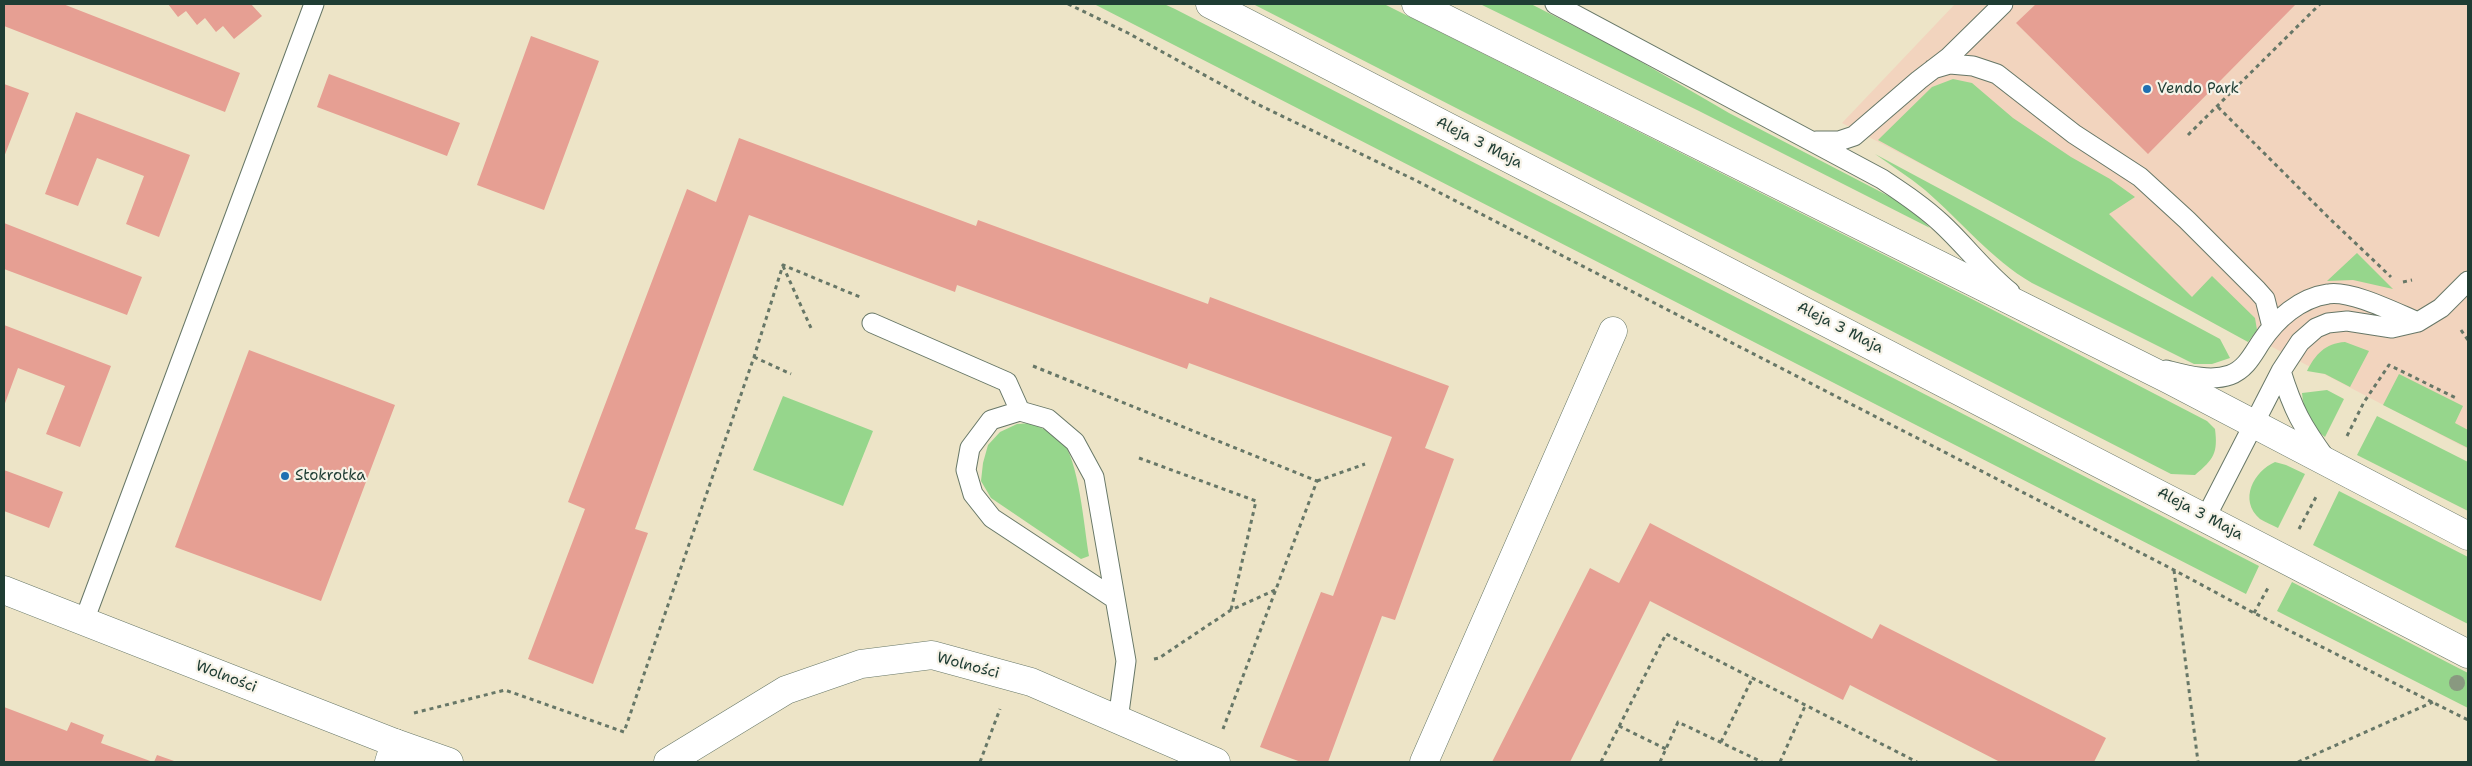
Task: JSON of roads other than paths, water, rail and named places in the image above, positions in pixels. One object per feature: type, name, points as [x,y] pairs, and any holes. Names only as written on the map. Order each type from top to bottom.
[{"type":"street","name":"Aleja 3 Maja","points":[[1210,4],[2468,654]]},
{"type":"street","points":[[1416,4],[1884,235],[2468,536]]},
{"type":"street","points":[[1424,762],[1613,331]]},
{"type":"street","name":"Wolności","points":[[4,590],[84,621],[392,753],[449,762]]},
{"type":"street","name":"Wolności","points":[[668,762],[786,690],[862,664],[932,656],[1031,682],[1118,720],[1218,749]]},
{"type":"lane","points":[[84,621],[314,4]]},
{"type":"lane","points":[[1555,4],[1815,141],[1882,179],[1922,206],[1961,242],[1996,280],[2065,328]]},
{"type":"lane","points":[[1815,141],[1838,141],[1854,136],[1961,46],[2003,4]]},
{"type":"lane","points":[[1933,70],[1950,64],[1973,66],[1997,74],[2074,134],[2140,178],[2186,220],[2265,299],[2272,327]]},
{"type":"lane","points":[[2206,517],[2282,371],[2300,342],[2316,328],[2328,323],[2346,321],[2392,328],[2418,322],[2441,308],[2468,281]]},
{"type":"lane","points":[[2118,354],[2180,374],[2214,378],[2231,374],[2245,365],[2272,327],[2303,302],[2329,293],[2356,297],[2418,322]]},
{"type":"lane","points":[[872,323],[1008,382],[1020,411]]},
{"type":"lane","points":[[2282,371],[2290,400],[2301,424],[2332,466]]},
{"type":"lane","points":[[1115,599],[992,518],[972,494],[966,470],[970,448],[991,420],[1020,411],[1048,419],[1076,442],[1094,477],[1126,662],[1118,720]]},
{"type":"place","name":"Vendo Park","points":[[2147,89]]},
{"type":"place","name":"Stokrotka","points":[[285,476]]}]
